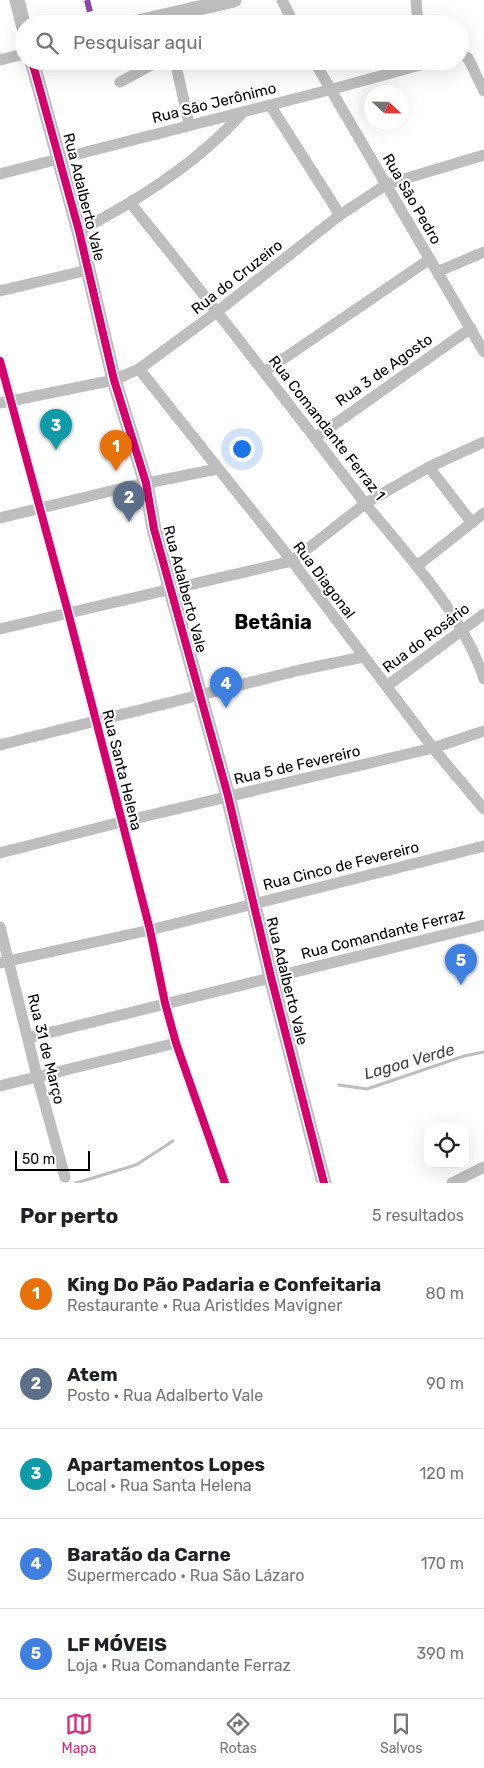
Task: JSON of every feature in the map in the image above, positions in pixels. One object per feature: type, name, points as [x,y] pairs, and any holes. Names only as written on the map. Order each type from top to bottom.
[{"type":"street","points":[[17,0],[21,15]]},
{"type":"street","points":[[182,15],[234,0]]},
{"type":"street","points":[[282,0],[290,15]]},
{"type":"street","points":[[416,0],[417,15]]},
{"type":"street","points":[[0,60],[15,56]]},
{"type":"street","points":[[469,60],[484,91]]},
{"type":"street","name":"Rua Adalberto Vale","points":[[35,70],[79,231],[114,380],[146,483],[154,529],[172,587],[199,697],[228,796],[271,977],[324,1183]]},
{"type":"street","points":[[120,82],[142,70]]},
{"type":"street","points":[[177,70],[189,124]]},
{"type":"street","name":"Rua São Pedro","points":[[319,70],[430,259],[439,271],[484,352]]},
{"type":"street","name":"Rua São Jerônimo","points":[[0,174],[189,124],[329,90],[400,70]]},
{"type":"street","points":[[270,105],[340,215]]},
{"type":"street","points":[[79,231],[131,204],[223,134],[243,112]]},
{"type":"street","name":"Rua do Cruzeiro","points":[[5,402],[114,380],[140,368],[218,311],[340,215],[387,184],[484,154]]},
{"type":"street","name":"Rua Comandante Ferraz 1","points":[[131,204],[218,311],[315,438],[417,566],[463,631],[478,658],[484,679]]},
{"type":"street","points":[[439,271],[484,252]]},
{"type":"street","points":[[264,372],[430,259]]},
{"type":"street","points":[[0,290],[88,270]]},
{"type":"street","name":"Rua 3 de Agosto","points":[[315,438],[471,328]]},
{"type":"street","name":"Rua Santa Helena","points":[[0,360],[5,402],[39,508],[68,612],[150,930],[165,1003],[176,1043],[225,1183]]},
{"type":"street","name":"Rua Diagonal","points":[[140,368],[217,469],[292,561],[433,748],[484,809]]},
{"type":"street","points":[[0,629],[172,587],[292,561],[366,503],[429,466],[484,442]]},
{"type":"street","points":[[429,466],[472,523]]},
{"type":"street","points":[[0,518],[146,483],[217,469]]},
{"type":"street","points":[[417,566],[484,513]]},
{"type":"street","name":"Rua do Rosário","points":[[387,686],[484,614]]},
{"type":"street","points":[[0,745],[199,697],[300,670],[363,657]]},
{"type":"street","name":"Rua 5 de Fevereiro","points":[[0,853],[228,796],[433,748],[484,731]]},
{"type":"street","name":"Rua Cinco de Fevereiro","points":[[4,962],[150,930],[484,846]]},
{"type":"street","name":"Rua Comandante Ferraz","points":[[28,1038],[484,925]]},
{"type":"street","name":"Rua 31 de Março","points":[[0,927],[4,962],[28,1038],[66,1177]]},
{"type":"street","points":[[0,1086],[176,1043]]},
{"type":"street","points":[[452,1183],[484,1167]]},
{"type":"waterway","name":"Lagoa Verde","points":[[339,1085],[367,1089],[464,1056],[484,1052]]},
{"type":"waterway","name":"Lagoa Verde","points":[[76,1183],[136,1165],[173,1141]]},
{"type":"marked path","points":[[87,0],[91,15]]},
{"type":"cycle path","points":[[34,70],[79,231],[114,380],[146,483],[154,529],[228,796],[271,977],[324,1183]]},
{"type":"cycle path","points":[[0,361],[68,612],[150,930],[165,1003],[176,1043],[225,1183]]},
{"type":"place","name":"Apartamentos Lopes","points":[[56,450]]},
{"type":"place","name":"King Do Pão Padaria e Confeitaria","points":[[116,471]]},
{"type":"place","name":"Atem","points":[[129,522]]},
{"type":"place","name":"Baratão da Carne","points":[[226,708]]},
{"type":"place","name":"LF MÓVEIS","points":[[461,985]]},
{"type":"district","name":"Betânia","points":[[273,622]]}]
